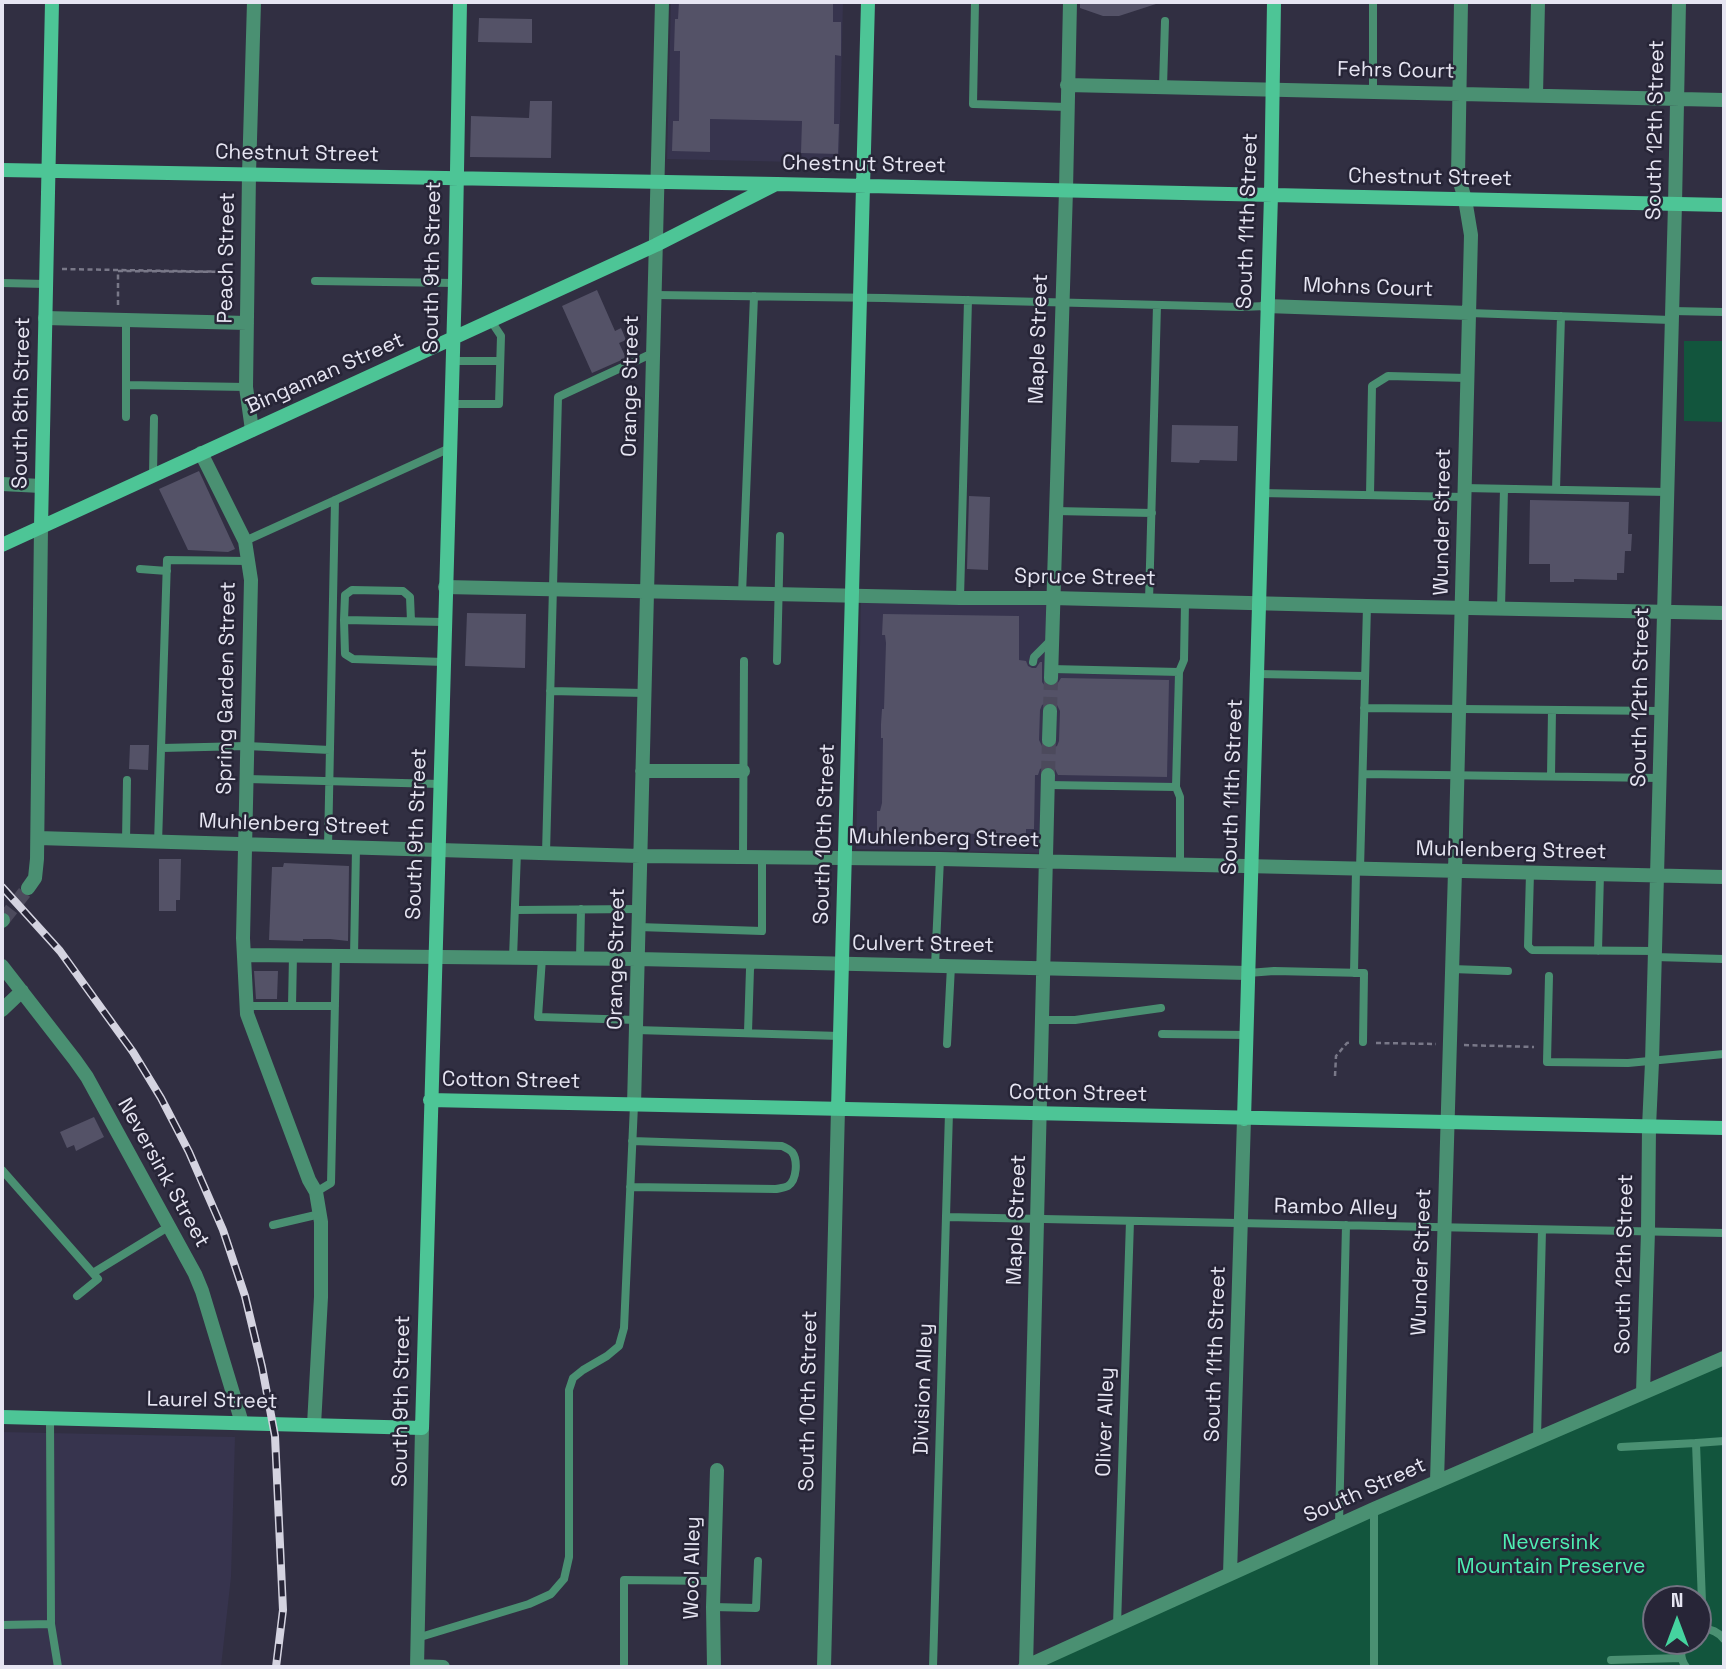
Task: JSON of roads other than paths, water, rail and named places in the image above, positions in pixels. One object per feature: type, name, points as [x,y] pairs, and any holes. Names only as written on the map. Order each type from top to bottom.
[{"type":"street","name":"South 8th Street","points":[[29,888],[35,878],[38,838],[41,486],[52,2]]},
{"type":"street","name":"Peach Street","points":[[252,430],[246,387],[254,2]]},
{"type":"street","name":"South 9th Street","points":[[417,1667],[430,1100],[455,284],[460,2]]},
{"type":"street","name":"Orange Street","points":[[634,1105],[662,2]]},
{"type":"street","name":"South 10th Street","points":[[824,1667],[868,2]]},
{"type":"street","name":"Maple Street","points":[[1051,673],[1070,2]]},
{"type":"street","name":"South 11th Street","points":[[1230,1574],[1271,195],[1274,2]]},
{"type":"street","name":"Wunder Street","points":[[1437,1482],[1471,235],[1458,176],[1461,2]]},
{"type":"street","points":[[1536,95],[1538,2]]},
{"type":"street","name":"South 12th Street","points":[[1643,1393],[1679,2]]},
{"type":"street","name":"Fehrs Court","points":[[1067,85],[1724,100]]},
{"type":"street","name":"Chestnut Street","points":[[2,170],[657,181],[1724,205]]},
{"type":"street","name":"Bingaman Street","points":[[2,545],[656,245],[777,184]]},
{"type":"street","name":"Mohns Court","points":[[1266,306],[1469,313]]},
{"type":"street","points":[[45,318],[247,323]]},
{"type":"street","name":"Spring Garden Street","points":[[201,453],[245,541],[251,580],[245,845],[246,1006],[309,1180],[316,1192],[320,1214],[321,1297],[314,1425]]},
{"type":"street","points":[[2,484],[41,486]]},
{"type":"street","name":"Spruce Street","points":[[445,587],[1724,613]]},
{"type":"street","points":[[1049,740],[1050,711]]},
{"type":"street","points":[[642,771],[743,771]]},
{"type":"street","name":"Maple Street","points":[[1026,1667],[1048,780]]},
{"type":"street","name":"Muhlenberg Street","points":[[38,838],[640,856],[940,859],[1724,877]]},
{"type":"street","name":"Culvert Street","points":[[244,955],[638,959],[1248,973]]},
{"type":"street","name":"Neversink Street","points":[[2,966],[87,1077],[195,1274],[242,1423]]},
{"type":"street","points":[[2,1010],[22,991]]},
{"type":"street","name":"Cotton Street","points":[[430,1100],[1724,1128]]},
{"type":"street","name":"South Street","points":[[1026,1667],[1339,1524],[1724,1358]]},
{"type":"street","name":"Laurel Street","points":[[2,1417],[422,1428]]},
{"type":"street","name":"Wool Alley","points":[[713,1667],[717,1470]]},
{"type":"street","points":[[417,1667],[443,1667]]},
{"type":"lane","points":[[975,2],[972,104],[1067,107]]},
{"type":"lane","points":[[1373,2],[1373,92]]},
{"type":"lane","points":[[1163,87],[1165,21]]},
{"type":"lane","points":[[315,281],[455,284]]},
{"type":"lane","points":[[2,283],[46,284]]},
{"type":"lane","points":[[654,295],[1266,306]]},
{"type":"lane","points":[[743,594],[754,296]]},
{"type":"lane","points":[[960,598],[968,300]]},
{"type":"lane","points":[[1149,601],[1157,305]]},
{"type":"lane","points":[[1469,313],[1561,316],[1724,312]]},
{"type":"lane","points":[[1556,490],[1561,316]]},
{"type":"lane","points":[[122,319],[126,417]]},
{"type":"lane","points":[[451,404],[499,404],[501,336],[491,321]]},
{"type":"lane","points":[[546,853],[558,397],[653,354]]},
{"type":"lane","points":[[453,361],[500,361]]},
{"type":"lane","points":[[1370,495],[1372,386],[1388,376],[1467,378]]},
{"type":"lane","points":[[126,385],[246,387]]},
{"type":"lane","points":[[153,475],[154,418]]},
{"type":"lane","points":[[245,541],[450,448]]},
{"type":"lane","points":[[1261,493],[1370,495],[1464,493],[1504,489],[1667,492]]},
{"type":"lane","points":[[1501,608],[1504,489]]},
{"type":"lane","points":[[328,848],[335,500]]},
{"type":"lane","points":[[1055,511],[1152,513]]},
{"type":"lane","points":[[777,661],[780,536]]},
{"type":"lane","points":[[158,842],[167,560],[248,561]]},
{"type":"lane","points":[[140,569],[167,571]]},
{"type":"lane","points":[[411,621],[410,597],[402,591],[352,590],[345,595],[345,653],[353,659],[444,662]]},
{"type":"lane","points":[[1180,865],[1180,797],[1176,787],[1179,672],[1184,660],[1185,601]]},
{"type":"lane","points":[[1363,1042],[1364,973],[1354,973],[1367,606]]},
{"type":"lane","points":[[344,620],[444,622]]},
{"type":"lane","points":[[1033,662],[1034,657],[1051,640]]},
{"type":"lane","points":[[743,857],[744,662]]},
{"type":"lane","points":[[1051,673],[1179,672]]},
{"type":"lane","points":[[1257,674],[1365,677]]},
{"type":"lane","points":[[550,691],[644,693]]},
{"type":"lane","points":[[1364,708],[1661,711]]},
{"type":"lane","points":[[1551,776],[1552,710]]},
{"type":"lane","points":[[162,748],[247,746],[330,750]]},
{"type":"lane","points":[[1363,774],[1660,778]]},
{"type":"lane","points":[[247,779],[440,784]]},
{"type":"lane","points":[[126,841],[127,780]]},
{"type":"lane","points":[[1048,780],[1176,787]]},
{"type":"lane","points":[[354,956],[356,848]]},
{"type":"lane","points":[[513,958],[517,852]]},
{"type":"lane","points":[[638,927],[762,931],[762,857]]},
{"type":"lane","points":[[935,966],[940,859]]},
{"type":"lane","points":[[1530,873],[1528,946],[1532,950],[1724,959]]},
{"type":"lane","points":[[1598,951],[1600,874]]},
{"type":"lane","points":[[580,959],[581,909]]},
{"type":"lane","points":[[515,910],[639,909]]},
{"type":"lane","points":[[292,1006],[293,955]]},
{"type":"lane","points":[[316,1192],[331,1183],[336,956]]},
{"type":"lane","points":[[542,958],[538,1017],[840,1036]]},
{"type":"lane","points":[[748,1032],[752,962]]},
{"type":"lane","points":[[947,1044],[951,966]]},
{"type":"lane","points":[[1452,970],[1508,971]]},
{"type":"lane","name":"Culvert Street","points":[[1248,973],[1354,973]]},
{"type":"lane","points":[[1549,976],[1547,1062],[1653,1062],[1724,1054]]},
{"type":"lane","points":[[246,1006],[335,1006]]},
{"type":"lane","points":[[1043,1020],[1075,1020],[1161,1008]]},
{"type":"lane","points":[[1161,1034],[1247,1035]]},
{"type":"lane","points":[[417,1638],[529,1604],[551,1594],[564,1579],[569,1557],[569,1390],[573,1378],[619,1346],[624,1328],[634,1105]]},
{"type":"lane","name":"Division Alley","points":[[933,1667],[949,1112]]},
{"type":"lane","points":[[630,1187],[776,1189],[792,1183],[795,1173],[795,1159],[791,1150],[782,1146],[632,1141]]},
{"type":"lane","points":[[2,1170],[98,1279],[77,1296]]},
{"type":"lane","points":[[273,1225],[320,1214]]},
{"type":"lane","name":"Rambo Alley","points":[[946,1217],[1724,1233]]},
{"type":"lane","name":"Oliver Alley","points":[[1117,1625],[1130,1221]]},
{"type":"lane","points":[[1339,1524],[1346,1226]]},
{"type":"lane","points":[[93,1273],[169,1227]]},
{"type":"lane","points":[[1537,1438],[1542,1230]]},
{"type":"lane","points":[[50,1418],[51,1624],[58,1667]]},
{"type":"lane","points":[[1621,1447],[1724,1441]]},
{"type":"lane","points":[[1696,1443],[1700,1585]]},
{"type":"lane","points":[[1374,1509],[1374,1667]]},
{"type":"lane","points":[[713,1607],[757,1608],[758,1561]]},
{"type":"lane","points":[[624,1667],[624,1580],[714,1581]]},
{"type":"lane","points":[[2,1625],[51,1624]]},
{"type":"lane","points":[[1611,1660],[1681,1658],[1686,1667]]},
{"type":"tunnel","points":[[1050,711],[1051,678]]},
{"type":"tunnel","points":[[1048,775],[1049,740]]},
{"type":"tunnel","points":[[3,920],[28,888]]},
{"type":"railway","points":[[2,887],[60,951],[133,1052],[189,1152],[223,1230],[245,1296],[275,1436],[283,1610],[276,1667]]},
{"type":"park label","name":"Neversink Mountain Preserve","points":[[1551,1555]]}]
